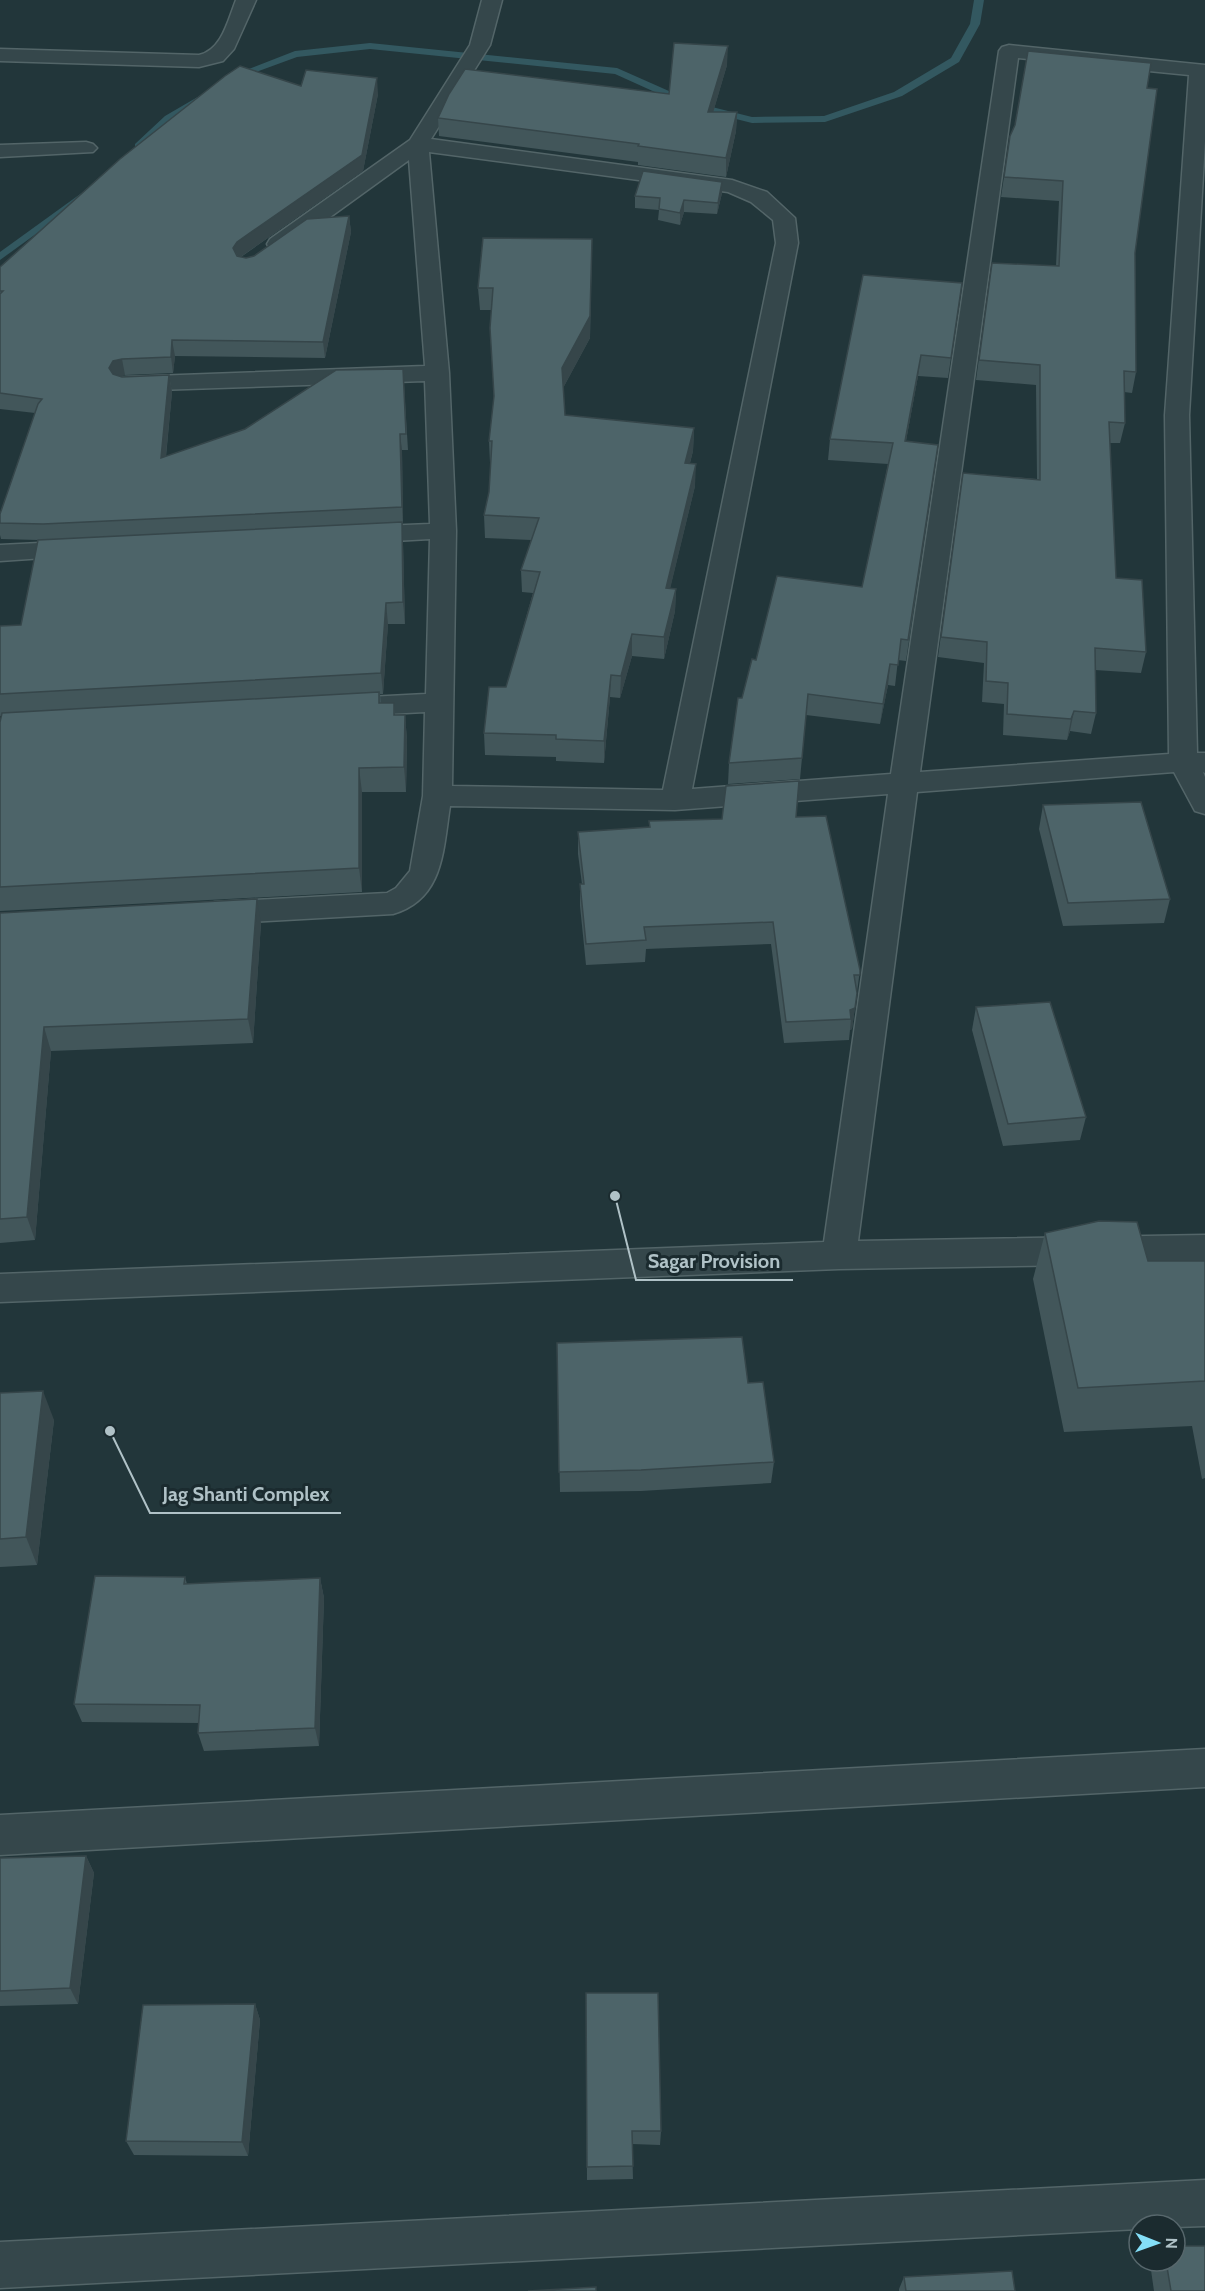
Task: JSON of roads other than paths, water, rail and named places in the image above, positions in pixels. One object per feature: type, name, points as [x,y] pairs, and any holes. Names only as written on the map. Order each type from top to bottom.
[{"type":"street","points":[[0,55],[198,61],[216,57],[227,45],[246,0]]},
{"type":"street","points":[[258,258],[418,144],[480,45],[492,0]]},
{"type":"street","points":[[839,1255],[904,782],[1010,51],[1202,71],[1198,220],[1186,416],[1194,762],[1205,804]]},
{"type":"street","points":[[191,914],[393,903],[407,895],[424,873],[437,796],[443,531],[437,373],[418,144]]},
{"type":"street","points":[[418,144],[732,186],[759,197],[784,218],[787,243],[675,800]]},
{"type":"street","points":[[0,151],[87,148]]},
{"type":"street","points":[[126,384],[437,373]]},
{"type":"street","points":[[335,536],[443,531]]},
{"type":"street","points":[[0,553],[108,548]]},
{"type":"street","points":[[321,709],[439,702]]},
{"type":"street","points":[[437,796],[675,800],[1194,762]]},
{"type":"street","points":[[0,1288],[839,1255],[1205,1249]]},
{"type":"street","points":[[0,1836],[1205,1768]]},
{"type":"street","points":[[0,2265],[1205,2203]]},
{"type":"waterway","points":[[233,77],[295,54],[370,46],[617,71],[692,105],[752,120],[825,119],[898,94],[955,60],[975,24],[979,0]]},
{"type":"waterway","points":[[139,146],[169,118],[201,98]]},
{"type":"waterway","points":[[0,257],[83,195]]},
{"type":"place","name":"Sagar Provision","points":[[615,1196]]},
{"type":"place","name":"Jag Shanti Complex","points":[[110,1431]]}]
